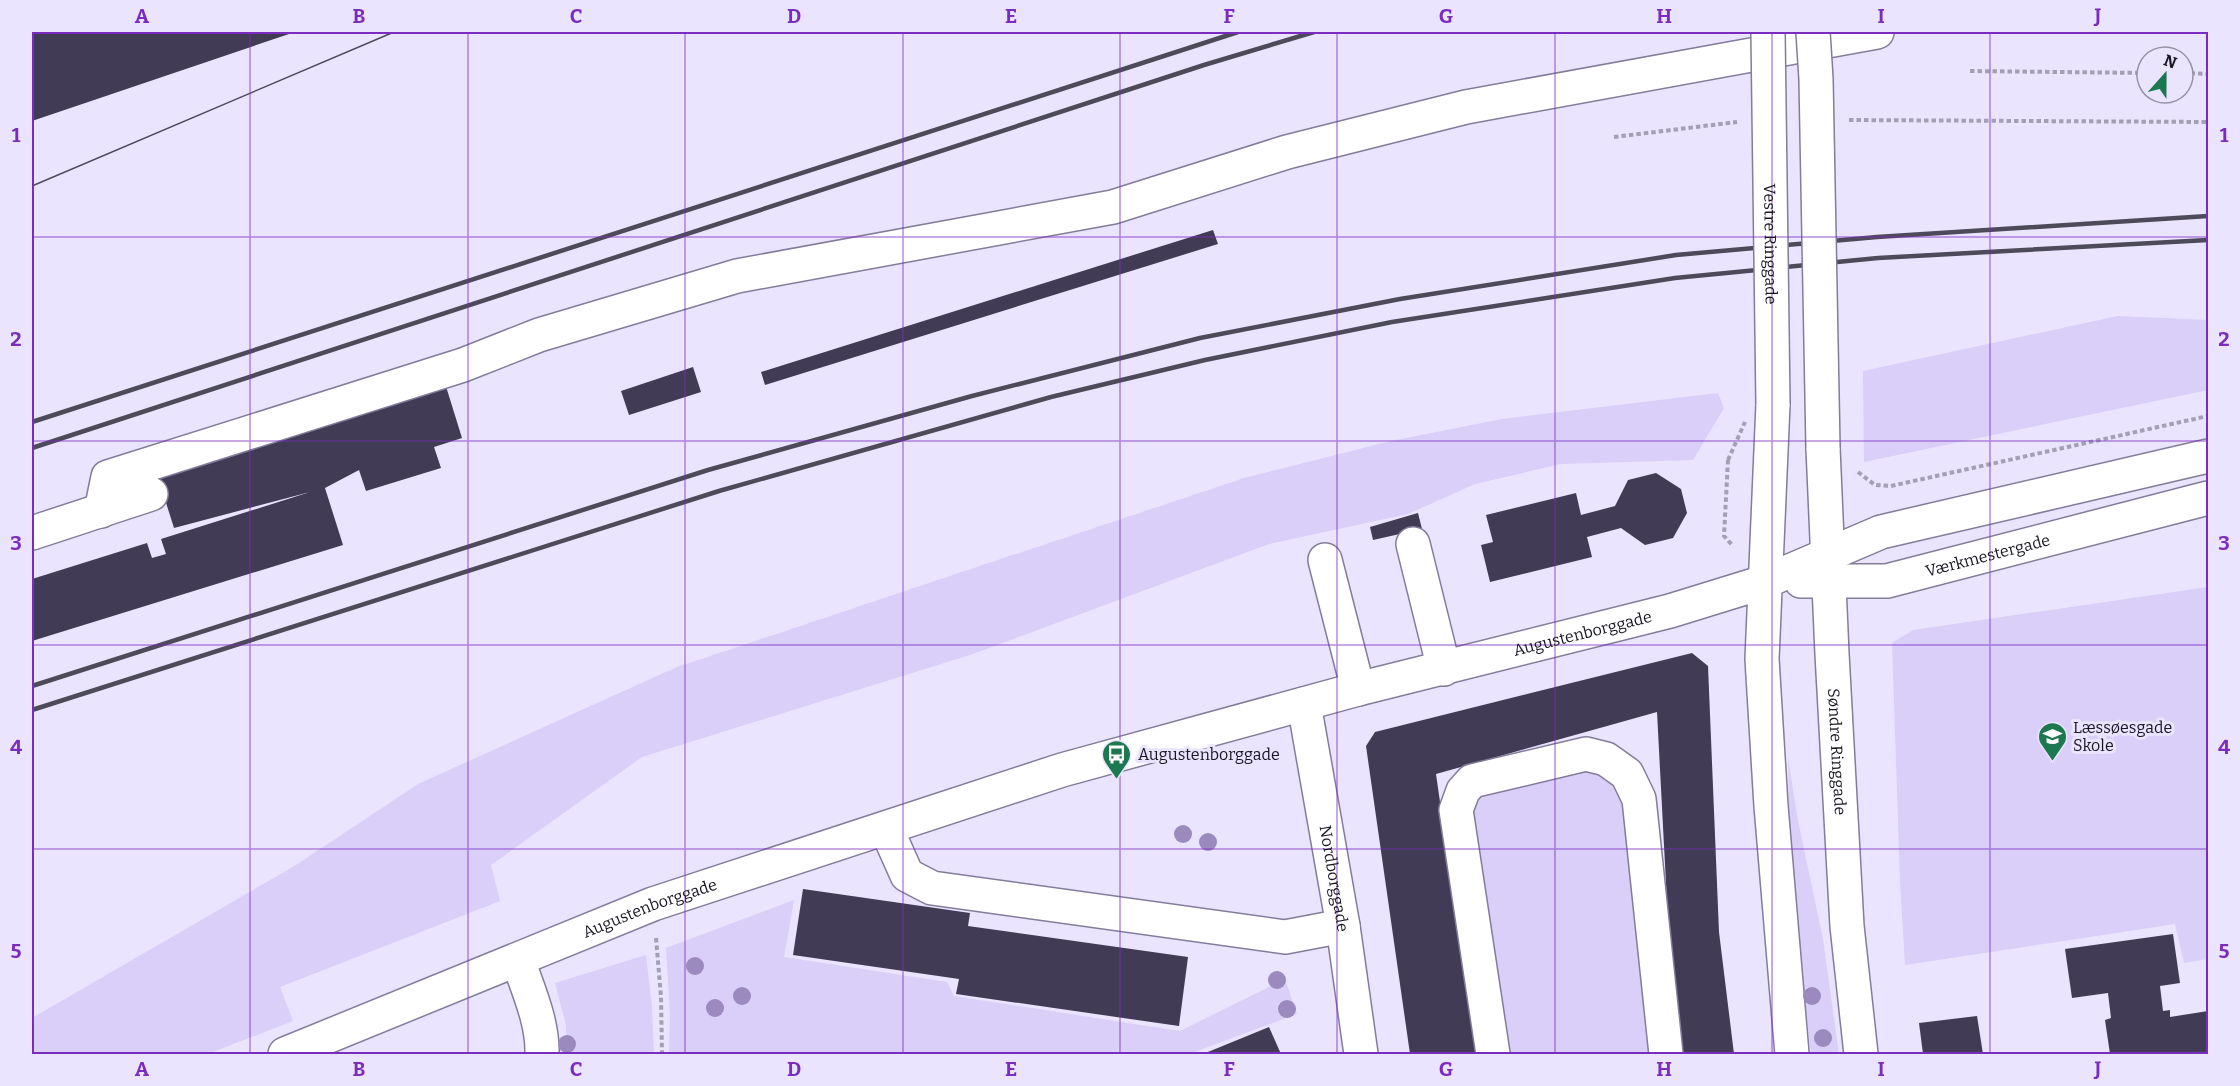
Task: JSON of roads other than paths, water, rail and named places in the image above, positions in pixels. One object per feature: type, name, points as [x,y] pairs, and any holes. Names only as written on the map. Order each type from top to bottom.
[{"type":"street","name":"Vestre Ringgade","points":[[1764,582],[1773,404],[1768,32]]},
{"type":"street","name":"Søndre Ringgade","points":[[1813,32],[1817,91],[1823,448],[1828,568],[1847,926],[1862,1054]]},
{"type":"street","points":[[101,511],[108,477],[463,365],[539,334],[737,276],[1113,207],[1287,153],[1466,107],[1877,32]]},
{"type":"street","name":"Værkmestergade","points":[[1764,582],[1828,568],[1881,532],[2208,456]]},
{"type":"street","points":[[32,532],[151,494]]},
{"type":"street","name":"Værkmestergade","points":[[1828,568],[1887,581],[2208,498]]},
{"type":"street","points":[[1413,544],[1444,669]]},
{"type":"street","points":[[1325,560],[1358,689]]},
{"type":"street","points":[[1764,582],[1761,659],[1792,1054]]},
{"type":"street","name":"Augustenborggade","points":[[285,1054],[653,904],[1062,770],[1358,689],[1670,611],[1764,582]]},
{"type":"street","name":"Nordborggade","points":[[1304,704],[1343,926],[1361,1054]]},
{"type":"street","points":[[1492,1054],[1456,810],[1464,791],[1472,780],[1586,754],[1606,759],[1627,774],[1639,799],[1666,1054]]},
{"type":"street","points":[[886,828],[907,875],[932,888],[1285,937],[1343,926]]},
{"type":"street","points":[[518,960],[538,1020],[542,1054]]},
{"type":"tram line","points":[[32,186],[394,32]]},
{"type":"railway","points":[[32,422],[1238,32]]},
{"type":"railway","points":[[32,448],[1204,65],[1314,32]]},
{"type":"railway","points":[[32,686],[708,470],[972,396],[1200,338],[1400,299],[1676,255],[1877,237],[2208,216]]},
{"type":"railway","points":[[32,710],[719,491],[1051,397],[1205,360],[1392,322],[1675,278],[1878,258],[2208,240]]},
{"type":"place","name":"Læssøesgade Skole","points":[[2052,762]]},
{"type":"place","name":"Augustenborggade","points":[[1117,780]]}]
